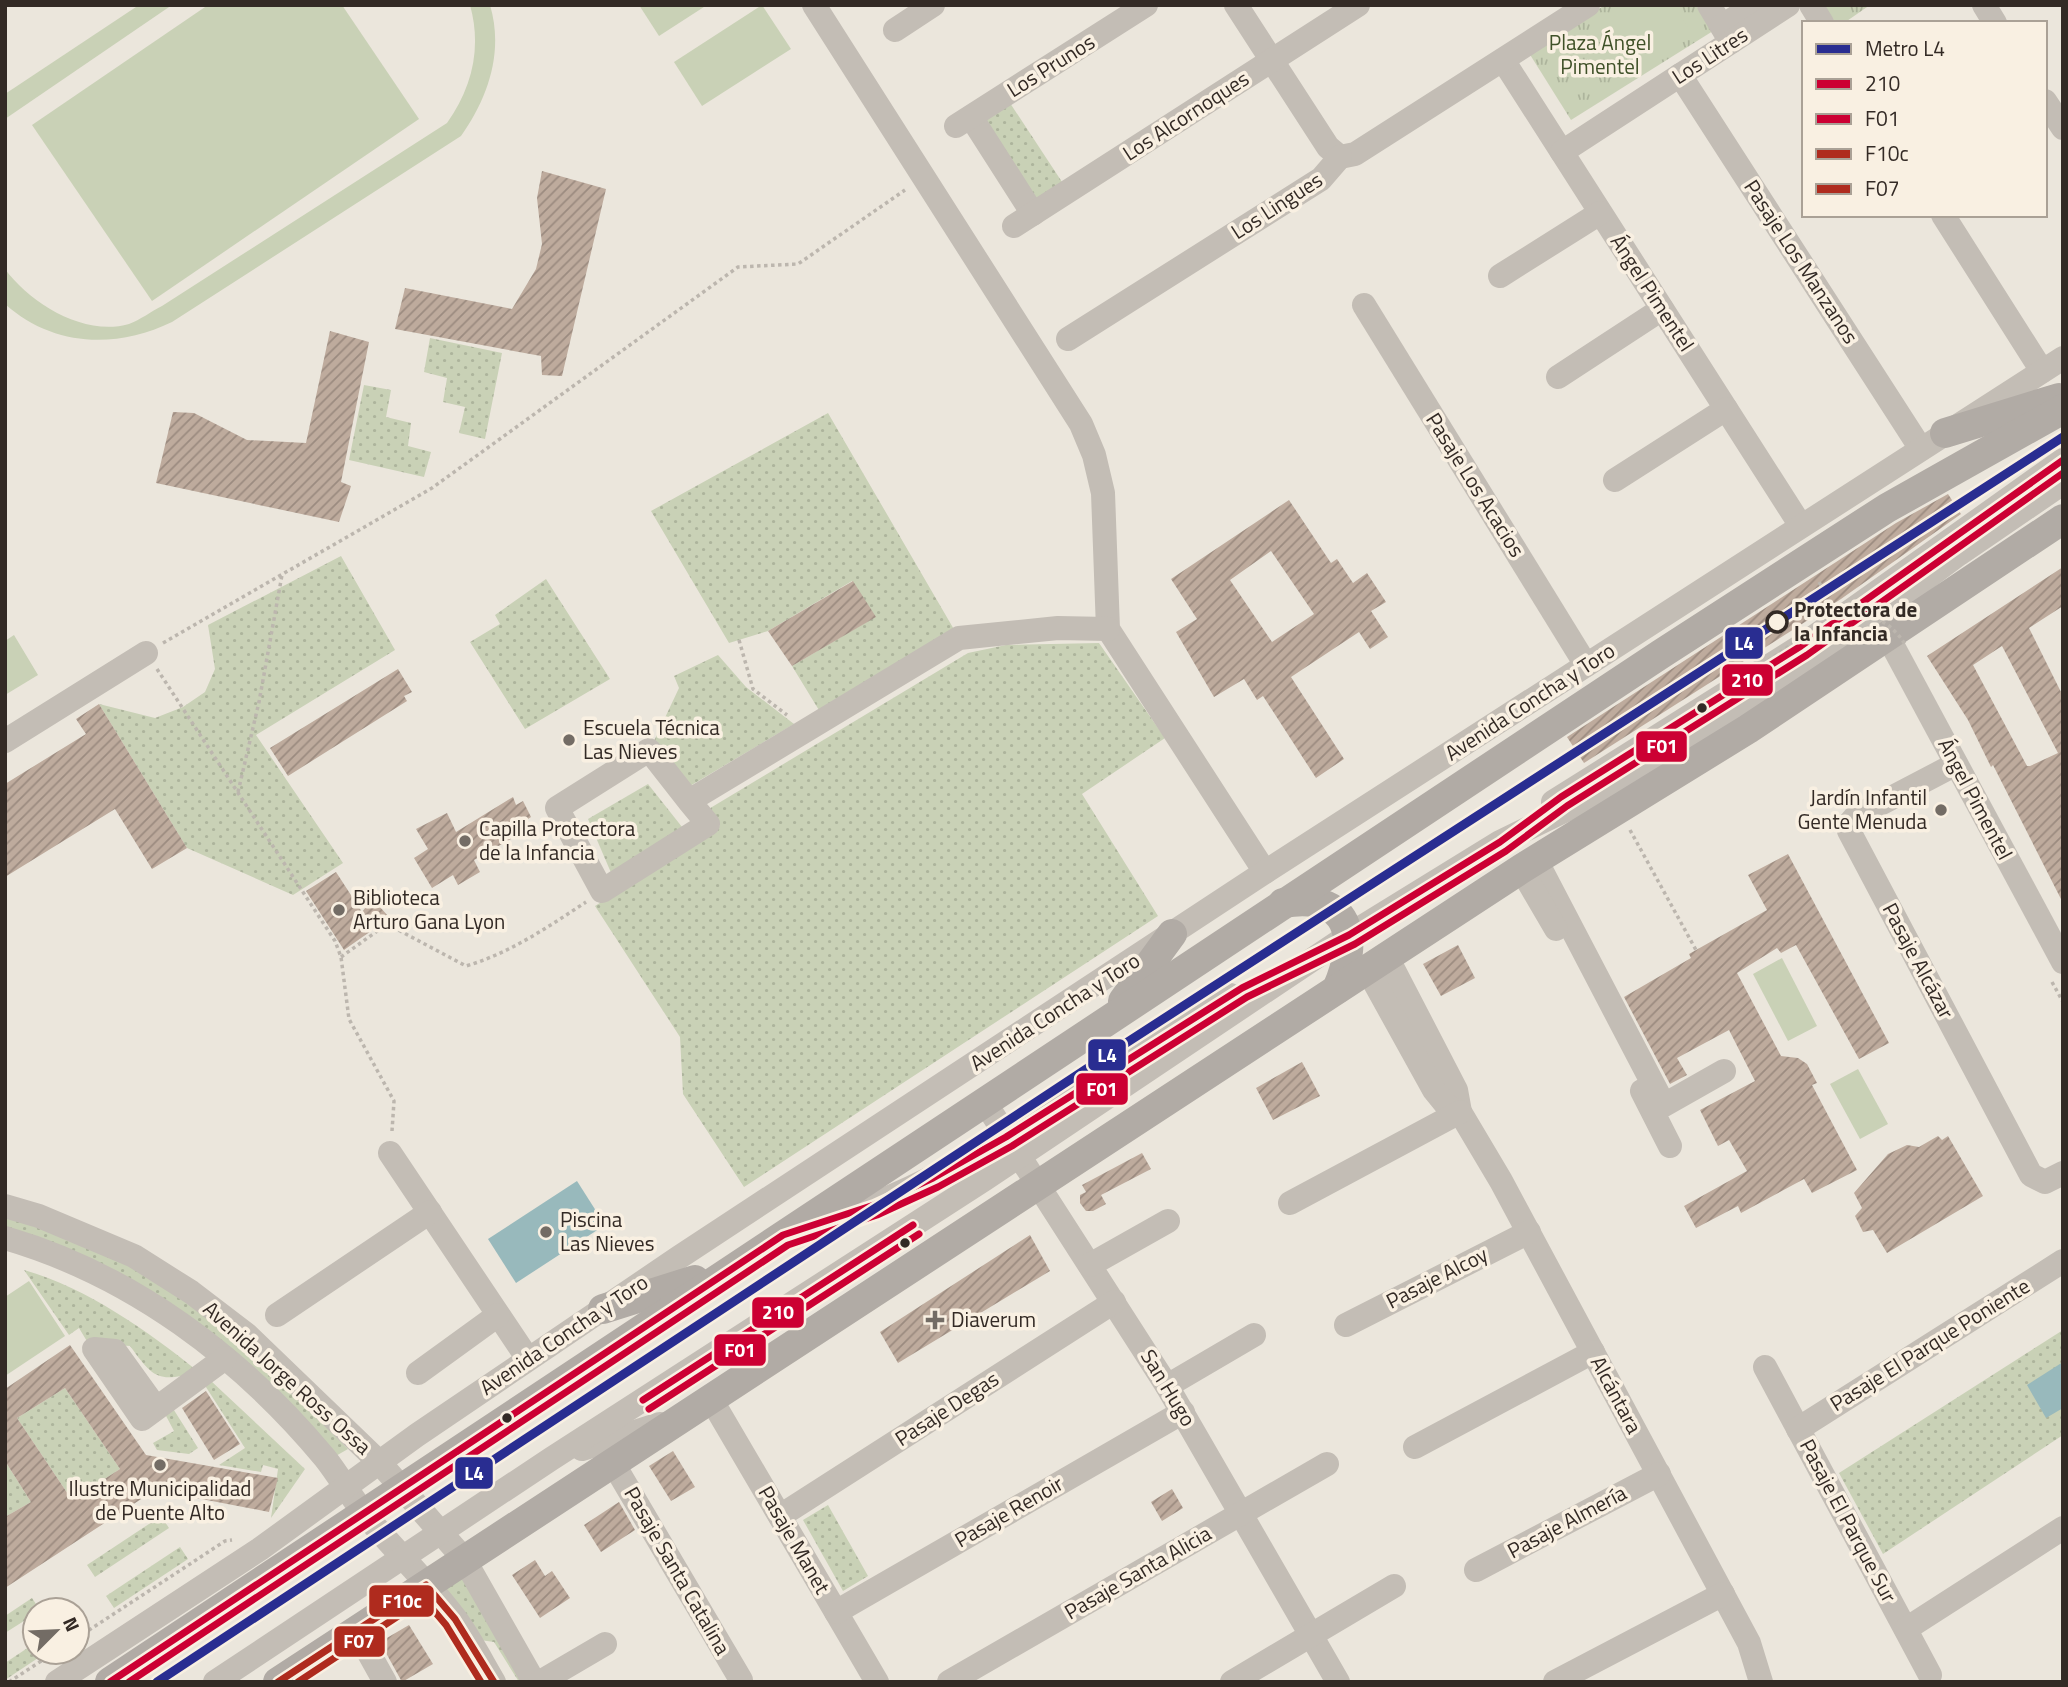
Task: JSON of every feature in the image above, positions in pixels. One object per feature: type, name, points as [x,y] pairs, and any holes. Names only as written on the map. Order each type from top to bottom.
[{"type":"main road","points":[[1933,441],[2063,397]]},
{"type":"main road","name":"Avenida Concha y Toro","points":[[110,1682],[1283,903],[1877,514],[2063,409]]},
{"type":"main road","points":[[278,1682],[1529,865],[1897,641],[2063,519]]},
{"type":"main road","points":[[1283,903],[1303,901],[1325,906],[1335,912],[1349,935],[1349,962],[1337,989]]},
{"type":"main road","points":[[1111,1018],[1172,934]]},
{"type":"main road","points":[[603,1308],[729,1270]]},
{"type":"street","points":[[814,5],[1081,424],[1094,455],[1103,493],[1108,629],[1265,872]]},
{"type":"street","points":[[903,18],[933,5]]},
{"type":"street","name":"Los Prunos","points":[[1024,220],[963,122],[1146,5]]},
{"type":"street","points":[[1236,5],[1331,152],[1340,157]]},
{"type":"street","name":"Los Alcornoques","points":[[1024,220],[1358,5]]},
{"type":"street","name":"Los Lingues","points":[[1068,339],[1321,179],[1340,157],[1355,154],[1588,5]]},
{"type":"street","points":[[1709,5],[1727,34]]},
{"type":"street","name":"Los Litres","points":[[1562,152],[1680,75],[1755,5]]},
{"type":"street","name":"Los Litres","points":[[1727,34],[1788,5]]},
{"type":"street","points":[[1811,5],[1821,21]]},
{"type":"street","points":[[1984,5],[1994,21]]},
{"type":"street","name":"Ángel Pimentel","points":[[1503,60],[1801,526]]},
{"type":"street","name":"Pasaje Los Manzanos","points":[[1680,75],[1933,441]]},
{"type":"street","points":[[2047,104],[2063,128]]},
{"type":"street","points":[[1500,276],[1601,213]]},
{"type":"street","points":[[1944,217],[2042,371]]},
{"type":"street","name":"Pasaje Los Acacios","points":[[1364,305],[1586,665]]},
{"type":"street","points":[[1558,377],[1662,309]]},
{"type":"street","name":"Avenida Concha y Toro","points":[[57,1682],[260,1549],[379,1462],[603,1308],[1265,872],[2063,358]]},
{"type":"street","points":[[1615,480],[1726,409]]},
{"type":"street","points":[[215,1682],[551,1459],[1242,988],[1349,935],[1500,842],[1560,797],[1801,646],[2063,460]]},
{"type":"street","points":[[1500,842],[1638,775],[1774,692],[1959,554],[2063,483]]},
{"type":"street","points":[[690,801],[959,638],[1058,628],[1108,629]]},
{"type":"street","name":"Ángel Pimentel","points":[[1897,641],[1956,764],[2063,962]]},
{"type":"street","points":[[5,741],[146,653]]},
{"type":"street","points":[[649,750],[690,801],[708,824],[602,891],[557,808],[649,750]]},
{"type":"street","name":"Pasaje Alcázar","points":[[1956,764],[1855,817],[1849,824],[1849,831],[2031,1175],[2045,1182],[2063,1173]]},
{"type":"street","points":[[1529,865],[1664,1105],[1724,1071]]},
{"type":"street","points":[[1529,865],[1575,964],[1670,1146]]},
{"type":"street","name":"Alcántara","points":[[1377,963],[1434,1090],[1447,1106],[1460,1112],[1529,1232],[1749,1643],[1761,1682]]},
{"type":"street","name":"San Hugo","points":[[984,1101],[1183,1412],[1338,1682]]},
{"type":"street","points":[[1290,1203],[1460,1112]]},
{"type":"street","points":[[783,1235],[849,1214],[1012,1146]]},
{"type":"street","points":[[390,1153],[528,1359]]},
{"type":"street","name":"Avenida Jorge Ross Ossa","points":[[5,1206],[39,1216],[134,1256],[191,1292],[246,1334],[379,1462],[464,1559],[537,1682]]},
{"type":"street","points":[[277,1315],[430,1212]]},
{"type":"street","points":[[1090,1265],[1168,1221]]},
{"type":"street","name":"Pasaje Alcoy","points":[[1346,1325],[1529,1232]]},
{"type":"street","name":"Avenida Jorge Ross Ossa","points":[[5,1238],[70,1260],[122,1286],[189,1329],[225,1358],[304,1434],[363,1512],[455,1619],[494,1682]]},
{"type":"street","name":"Pasaje El Parque Poniente","points":[[1798,1429],[2063,1261]]},
{"type":"street","name":"Pasaje Degas","points":[[780,1516],[1114,1302]]},
{"type":"street","points":[[418,1373],[498,1315]]},
{"type":"street","points":[[1167,1386],[1254,1335]]},
{"type":"street","points":[[1415,1447],[1593,1352]]},
{"type":"street","points":[[156,1408],[225,1358]]},
{"type":"street","name":"Pasaje El Parque Sur","points":[[1765,1367],[1930,1675]]},
{"type":"street","name":"Pasaje Manet","points":[[711,1399],[877,1682]]},
{"type":"street","name":"Pasaje Renoir","points":[[836,1612],[1183,1412]]},
{"type":"street","points":[[551,1459],[684,1417]]},
{"type":"street","name":"Pasaje Santa Catalina","points":[[613,1463],[741,1680]]},
{"type":"street","name":"Pasaje Santa Alicia","points":[[949,1682],[1327,1464]]},
{"type":"street","name":"Pasaje Almería","points":[[1476,1570],[1658,1474]]},
{"type":"street","points":[[1906,1629],[2063,1528]]},
{"type":"street","points":[[1232,1682],[1394,1586]]},
{"type":"street","points":[[1555,1682],[1723,1594]]},
{"type":"street","points":[[356,1630],[386,1682]]},
{"type":"street","points":[[537,1682],[605,1644]]},
{"type":"path","points":[[390,1153],[394,1101],[349,1019],[341,957],[335,942],[146,653],[432,488],[738,267],[798,264],[924,177]]},
{"type":"path","points":[[238,793],[259,702],[282,575]]},
{"type":"path","points":[[1822,589],[1828,598]]},
{"type":"path","points":[[1745,657],[1754,671],[1818,628],[1850,617],[1881,622],[1896,632],[1897,641]]},
{"type":"path","points":[[739,640],[753,689],[808,731]]},
{"type":"path","points":[[1619,810],[1696,950]]},
{"type":"path","points":[[341,957],[387,924],[466,966],[488,960],[537,934],[602,891]]},
{"type":"path","points":[[9,1682],[34,1666]]},
{"type":"green space","points":[[139,5],[172,5],[5,119],[5,94]]},
{"type":"green space","points":[[208,5],[342,5],[419,119],[152,301],[32,125]]},
{"type":"green space","points":[[470,5],[490,5],[494,23],[494,57],[486,90],[461,136],[172,322],[129,337],[86,339],[43,329],[5,304],[5,269],[29,294],[60,314],[94,326],[129,324],[162,306],[447,123],[463,96],[475,52]]},
{"type":"green space","points":[[639,5],[707,5],[659,36]]},
{"type":"green space","points":[[762,5],[791,49],[702,106],[674,62]]},
{"type":"green space","name":"Plaza Ángel Pimentel","points":[[1605,5],[1696,5],[1713,31],[1571,120],[1529,53]]},
{"type":"green space","points":[[1643,5],[1673,5],[1688,27],[1622,71],[1598,35]]},
{"type":"green space","points":[[1820,5],[1870,5],[1847,21],[1830,21]]},
{"type":"green space","points":[[1010,103],[1064,185],[1038,202],[984,119]]},
{"type":"green space","points":[[430,338],[502,353],[485,439],[459,433],[465,407],[443,402],[447,378],[424,372]]},
{"type":"green space","points":[[364,385],[391,390],[386,417],[411,423],[408,446],[431,452],[424,477],[349,460]]},
{"type":"green space","points":[[828,413],[959,638],[825,720],[792,666],[875,617],[852,581],[768,631],[729,643],[651,511]]},
{"type":"green space","points":[[341,556],[395,650],[256,735],[343,863],[293,895],[187,848],[99,704],[155,718],[183,707],[205,692],[215,669],[208,625]]},
{"type":"green space","points":[[546,579],[610,679],[525,729],[470,642],[500,624],[495,615]]},
{"type":"green space","points":[[14,635],[38,675],[5,695],[5,641]]},
{"type":"green space","points":[[1099,643],[1165,738],[1082,794],[1158,916],[744,1187],[683,1094],[680,1037],[595,906],[720,826],[707,810],[968,653],[1006,645]]},
{"type":"green space","points":[[718,655],[746,687],[794,724],[690,786],[654,741],[679,688],[674,676]]},
{"type":"green space","points":[[648,784],[686,832],[612,875],[588,819]]},
{"type":"green space","points":[[1782,958],[1817,1026],[1788,1041],[1753,974]]},
{"type":"green space","points":[[1858,1069],[1888,1124],[1860,1139],[1830,1084]]},
{"type":"green space","points":[[5,1216],[111,1256],[176,1295],[237,1342],[348,1449],[334,1457],[262,1382],[5,1228]]},
{"type":"green space","points":[[24,1270],[71,1288],[116,1312],[199,1372],[174,1377],[159,1376],[146,1366],[130,1346],[88,1343],[79,1328],[69,1335]]},
{"type":"green space","points":[[29,1281],[65,1336],[5,1376],[5,1297]]},
{"type":"green space","points":[[2063,1330],[2063,1435],[1883,1554],[1839,1473]]},
{"type":"green space","points":[[210,1380],[305,1469],[271,1518],[278,1469],[263,1465],[261,1472],[219,1465],[245,1448],[204,1384]]},
{"type":"green space","points":[[65,1388],[120,1469],[72,1500],[17,1418]]},
{"type":"green space","points":[[172,1407],[198,1448],[189,1454],[157,1450],[153,1443],[174,1431],[165,1414]]},
{"type":"green space","points":[[5,1461],[31,1502],[5,1517]]},
{"type":"green space","points":[[828,1505],[868,1576],[843,1591],[803,1520]]},
{"type":"green space","points":[[161,1516],[169,1528],[95,1577],[87,1565]]},
{"type":"green space","points":[[180,1547],[188,1559],[114,1608],[106,1596]]},
{"type":"green space","points":[[459,1573],[524,1682],[519,1682],[494,1642],[480,1640],[441,1585]]},
{"type":"green space","points":[[21,1605],[21,1623],[5,1633],[5,1616]]},
{"type":"green space","points":[[21,1652],[21,1666],[26,1666],[5,1680],[5,1663]]},
{"type":"water","name":"Piscina Las Nieves","points":[[577,1181],[605,1225],[516,1283],[488,1239]]},
{"type":"water","points":[[2063,1362],[2063,1408],[2046,1418],[2027,1385]]},
{"type":"building","points":[[542,171],[606,189],[562,376],[542,375],[541,356],[395,329],[405,288],[512,309],[536,269],[542,244],[537,198]]},
{"type":"building","points":[[330,331],[369,342],[341,482],[351,486],[339,522],[156,483],[173,412],[194,413],[247,440],[306,443]]},
{"type":"building","points":[[1948,494],[1961,514],[1841,599],[1584,763],[1567,737],[1896,523]]},
{"type":"building","points":[[1289,500],[1331,563],[1337,559],[1353,583],[1367,573],[1386,602],[1371,611],[1388,637],[1370,649],[1359,632],[1291,677],[1344,759],[1316,778],[1263,696],[1257,700],[1244,679],[1214,697],[1176,632],[1197,619],[1171,579]],"holes":[[[1271,551],[1314,614],[1272,642],[1230,580]]]},
{"type":"building","points":[[2063,567],[2063,606],[2029,628],[2063,696],[2063,903],[1993,765],[1991,767],[1968,720],[1927,656]],"holes":[[[2002,646],[2058,753],[2027,766],[1973,665]]]},
{"type":"building","points":[[853,581],[876,617],[792,666],[768,631]]},
{"type":"building","points":[[398,669],[412,692],[404,696],[407,701],[288,776],[270,748]]},
{"type":"building","points":[[99,704],[187,848],[152,869],[115,809],[5,877],[5,784],[86,734],[76,719]]},
{"type":"building","name":"Capilla Protectora de la Infancia","points":[[513,797],[516,805],[523,801],[531,817],[525,821],[529,827],[527,830],[474,860],[480,872],[458,885],[453,875],[432,888],[414,858],[428,849],[416,829],[447,813],[456,832]]},
{"type":"building","points":[[1788,854],[1889,1043],[1859,1059],[1796,945],[1781,953],[1777,948],[1737,973],[1781,1056],[1798,1058],[1807,1064],[1817,1083],[1812,1085],[1857,1170],[1812,1193],[1804,1179],[1741,1213],[1738,1206],[1696,1228],[1684,1206],[1747,1171],[1729,1140],[1718,1146],[1700,1110],[1755,1081],[1729,1030],[1677,1058],[1687,1075],[1670,1084],[1624,997],[1691,958],[1689,954],[1767,910],[1748,875]]},
{"type":"building","name":"Biblioteca Arturo Gana Lyon","points":[[336,872],[362,912],[369,903],[379,906],[389,917],[372,926],[371,931],[344,950],[306,891]]},
{"type":"building","points":[[1458,945],[1475,978],[1441,996],[1423,964]]},
{"type":"building","points":[[1302,1062],[1320,1096],[1273,1120],[1256,1088]]},
{"type":"building","points":[[1938,1136],[1942,1140],[1948,1136],[1983,1196],[1887,1253],[1873,1230],[1863,1232],[1855,1216],[1862,1208],[1854,1193],[1888,1154],[1907,1145],[1919,1147]]},
{"type":"building","points":[[1142,1153],[1151,1169],[1101,1195],[1106,1204],[1093,1211],[1086,1211],[1080,1203],[1080,1195],[1086,1192],[1082,1185]]},
{"type":"building","points":[[1030,1235],[1050,1271],[898,1363],[880,1332]]},
{"type":"building","name":"Ilustre Municipalidad de Puente Alto","points":[[70,1345],[146,1455],[278,1478],[269,1512],[155,1490],[5,1588],[5,1517],[31,1502],[5,1461],[5,1389]],"holes":[[[65,1388],[120,1469],[72,1500],[17,1418]]]},
{"type":"building","points":[[206,1391],[240,1444],[214,1460],[182,1408]]},
{"type":"building","points":[[673,1451],[695,1487],[671,1501],[649,1466]]},
{"type":"building","points":[[1172,1489],[1183,1508],[1162,1521],[1151,1502]]},
{"type":"building","points":[[619,1502],[635,1530],[601,1552],[584,1525]]},
{"type":"building","points":[[535,1560],[545,1576],[552,1571],[570,1598],[540,1618],[512,1575]]},
{"type":"building","points":[[409,1625],[433,1664],[402,1682],[380,1642]]},
{"type":"metro line","name":"L4","points":[[157,1682],[1106,1056],[2063,437]]},
{"type":"transit line","name":"210","points":[[110,1682],[783,1235],[874,1205],[933,1178],[1006,1137],[1242,988],[1349,935],[1500,842],[1561,797],[1801,646],[2063,460]]},
{"type":"transit line","name":"F01","points":[[129,1682],[788,1245],[877,1215],[938,1187],[1012,1146],[1247,997],[1355,944],[1506,851],[1567,806],[1807,655],[2063,473]]},
{"type":"transit line","name":"210","points":[[643,1400],[913,1225]]},
{"type":"transit line","name":"F01","points":[[649,1409],[919,1234]]},
{"type":"transit line","name":"F10c","points":[[278,1682],[426,1585],[455,1619],[494,1682]]},
{"type":"transit line","name":"F07","points":[[298,1682],[424,1599],[446,1625],[481,1682]]},
{"type":"place","name":"Protectora de la Infancia","points":[[1777,622]]},
{"type":"place","name":"Escuela Técnica Las Nieves","points":[[569,740]]},
{"type":"place","name":"Jardín Infantil Gente Menuda","points":[[1941,810]]},
{"type":"place","name":"Capilla Protectora de la Infancia","points":[[465,841]]},
{"type":"place","name":"Biblioteca Arturo Gana Lyon","points":[[339,910]]},
{"type":"place","name":"Piscina Las Nieves","points":[[546,1232]]},
{"type":"place","name":"Diaverum","points":[[935,1320]]},
{"type":"place","name":"Ilustre Municipalidad de Puente Alto","points":[[160,1465]]}]
